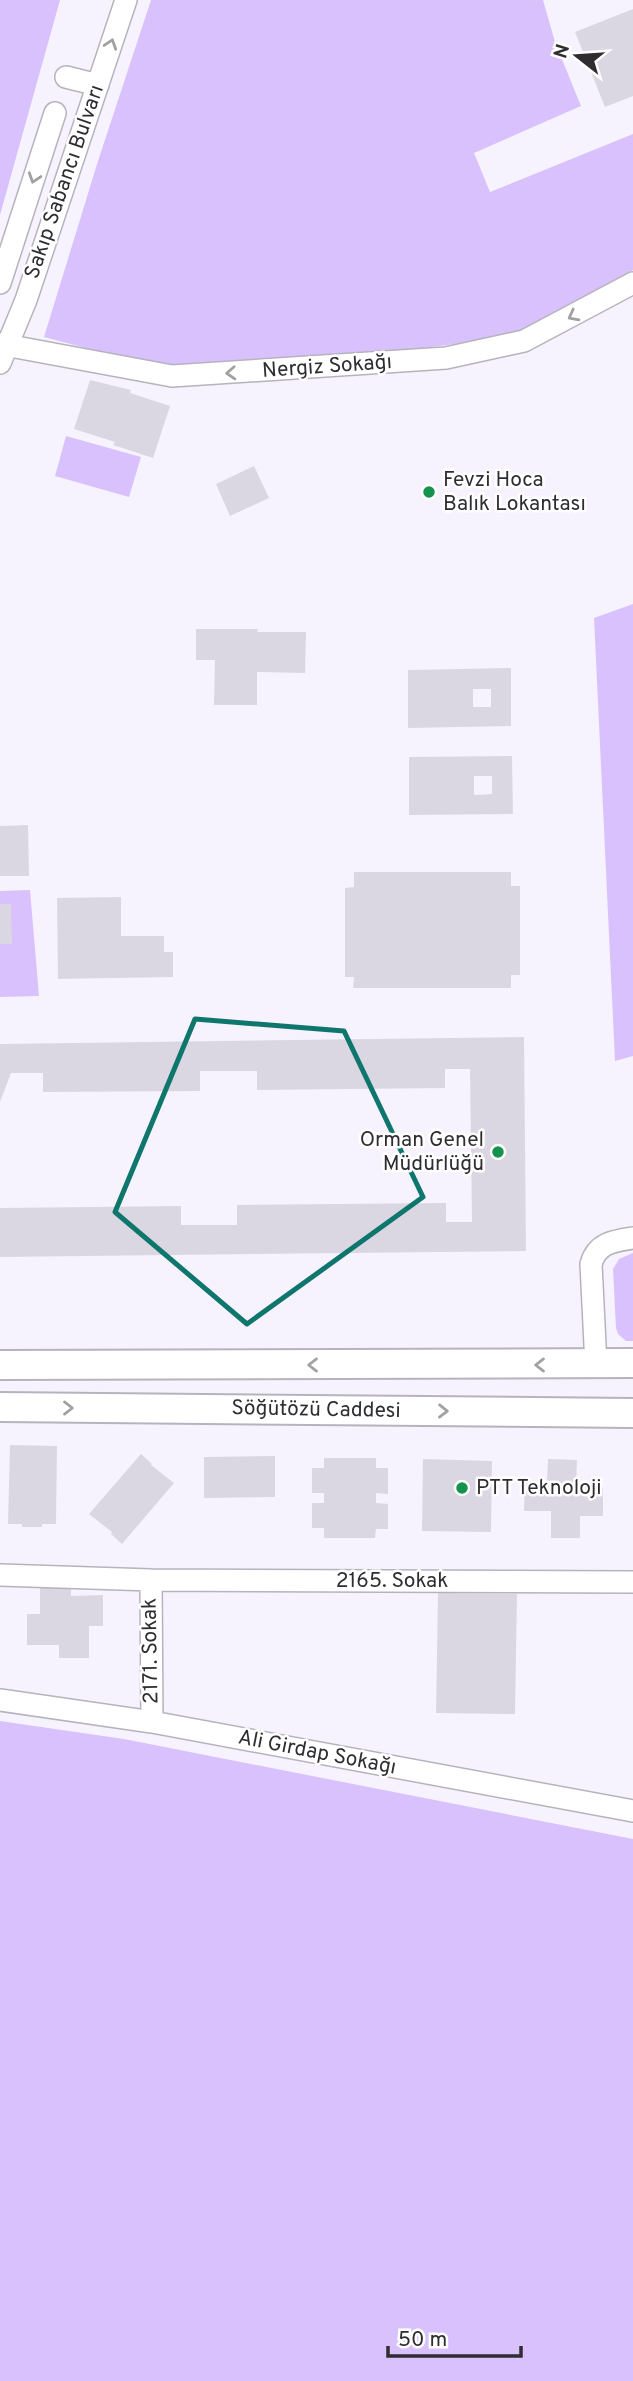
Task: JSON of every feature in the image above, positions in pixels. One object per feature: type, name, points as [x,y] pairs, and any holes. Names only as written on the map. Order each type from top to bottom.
[{"type":"main road","points":[[0,1360],[28,1365]]},
{"type":"main road","name":"Söğütözü Caddesi","points":[[0,1365],[633,1363]]},
{"type":"main road","name":"Söğütözü Caddesi","points":[[0,1407],[633,1413]]},
{"type":"street","name":"Sakıp Sabancı Bulvarı","points":[[2,351],[26,300],[126,0]]},
{"type":"street","points":[[66,77],[98,85]]},
{"type":"street","name":"Sakıp Sabancı Bulvarı","points":[[0,283],[55,113]]},
{"type":"street","name":"Nergiz Sokağı","points":[[2,351],[172,376],[446,358],[524,341],[633,284]]},
{"type":"street","points":[[596,1364],[591,1264],[596,1252],[604,1245],[633,1238]]},
{"type":"street","name":"2165. Sokak","points":[[0,1574],[151,1580],[633,1582]]},
{"type":"street","name":"2171. Sokak","points":[[151,1580],[152,1722]]},
{"type":"street","name":"Ali Girdap Sokağı","points":[[0,1700],[152,1722],[633,1811]]},
{"type":"highlighted area","points":[[195,1019],[344,1031],[423,1197],[247,1324],[115,1212]]},
{"type":"shaded area","points":[[0,0],[60,0],[0,215]]},
{"type":"shaded area","points":[[151,0],[543,0],[555,42],[581,106],[474,153],[490,192],[633,134],[633,270],[538,325],[504,338],[317,361],[176,369],[44,337]]},
{"type":"shaded area","points":[[66,436],[141,457],[129,497],[55,476]]},
{"type":"shaded area","points":[[633,604],[633,1056],[615,1061],[594,618]]},
{"type":"shaded area","points":[[30,890],[39,996],[0,997],[0,891]]},
{"type":"shaded area","points":[[633,1253],[633,1341],[626,1341],[616,1328],[613,1269],[619,1259]]},
{"type":"shaded area","points":[[0,1721],[124,1739],[633,1839],[633,2381],[0,2381]]},
{"type":"building","points":[[633,9],[633,96],[605,107],[575,32]]},
{"type":"building","points":[[90,380],[131,390],[130,393],[170,406],[153,458],[74,429]]},
{"type":"building","points":[[254,466],[269,498],[230,516],[216,484]]},
{"type":"building","points":[[196,629],[306,632],[305,673],[257,672],[257,705],[214,705],[215,660],[196,660]]},
{"type":"building","points":[[511,668],[511,726],[408,728],[408,670]],"holes":[[[473,689],[491,689],[491,707],[473,707]]]},
{"type":"building","points":[[512,756],[513,814],[409,815],[409,757]],"holes":[[[474,776],[492,776],[492,794],[474,795]]]},
{"type":"building","points":[[28,825],[29,876],[0,876],[0,826]]},
{"type":"building","points":[[354,872],[511,872],[511,886],[520,886],[520,975],[511,975],[511,988],[353,988],[354,977],[345,977],[345,888],[354,887]]},
{"type":"building","points":[[121,897],[121,936],[164,936],[164,952],[173,952],[173,977],[58,979],[57,898]]},
{"type":"building","points":[[0,904],[11,904],[12,944],[0,944]]},
{"type":"building","name":"Orman Genel Müdürlüğü","points":[[524,1037],[526,1251],[0,1257],[0,1208],[181,1206],[181,1225],[237,1225],[237,1205],[446,1203],[446,1222],[472,1222],[470,1069],[445,1069],[445,1088],[257,1090],[257,1071],[200,1071],[200,1091],[43,1092],[43,1073],[11,1073],[0,1102],[0,1044]]},
{"type":"building","points":[[10,1445],[57,1446],[56,1524],[22,1527],[22,1524],[8,1524]]},
{"type":"building","points":[[141,1454],[174,1483],[122,1544],[112,1532],[89,1514]]},
{"type":"building","points":[[275,1456],[275,1497],[204,1498],[204,1457]]},
{"type":"building","points":[[324,1458],[376,1458],[376,1468],[388,1468],[388,1494],[376,1493],[376,1503],[388,1504],[388,1529],[376,1529],[375,1538],[324,1538],[324,1528],[312,1528],[312,1503],[324,1503],[324,1493],[312,1493],[312,1468],[324,1468]]},
{"type":"building","points":[[423,1459],[492,1461],[491,1532],[422,1531]]},
{"type":"building","points":[[548,1459],[577,1460],[576,1487],[603,1487],[603,1516],[580,1516],[580,1538],[551,1538],[551,1511],[524,1511],[525,1481],[547,1482]]},
{"type":"building","points":[[71,1582],[71,1596],[103,1595],[103,1626],[89,1626],[89,1658],[59,1658],[59,1645],[27,1645],[27,1614],[40,1614],[40,1583]]},
{"type":"building","points":[[438,1593],[517,1594],[515,1714],[436,1713]]},
{"type":"place","name":"Fevzi Hoca Balık Lokantası","points":[[429,492]]},
{"type":"place","name":"Orman Genel Müdürlüğü","points":[[498,1152]]},
{"type":"place","name":"PTT Teknoloji","points":[[462,1488]]}]
